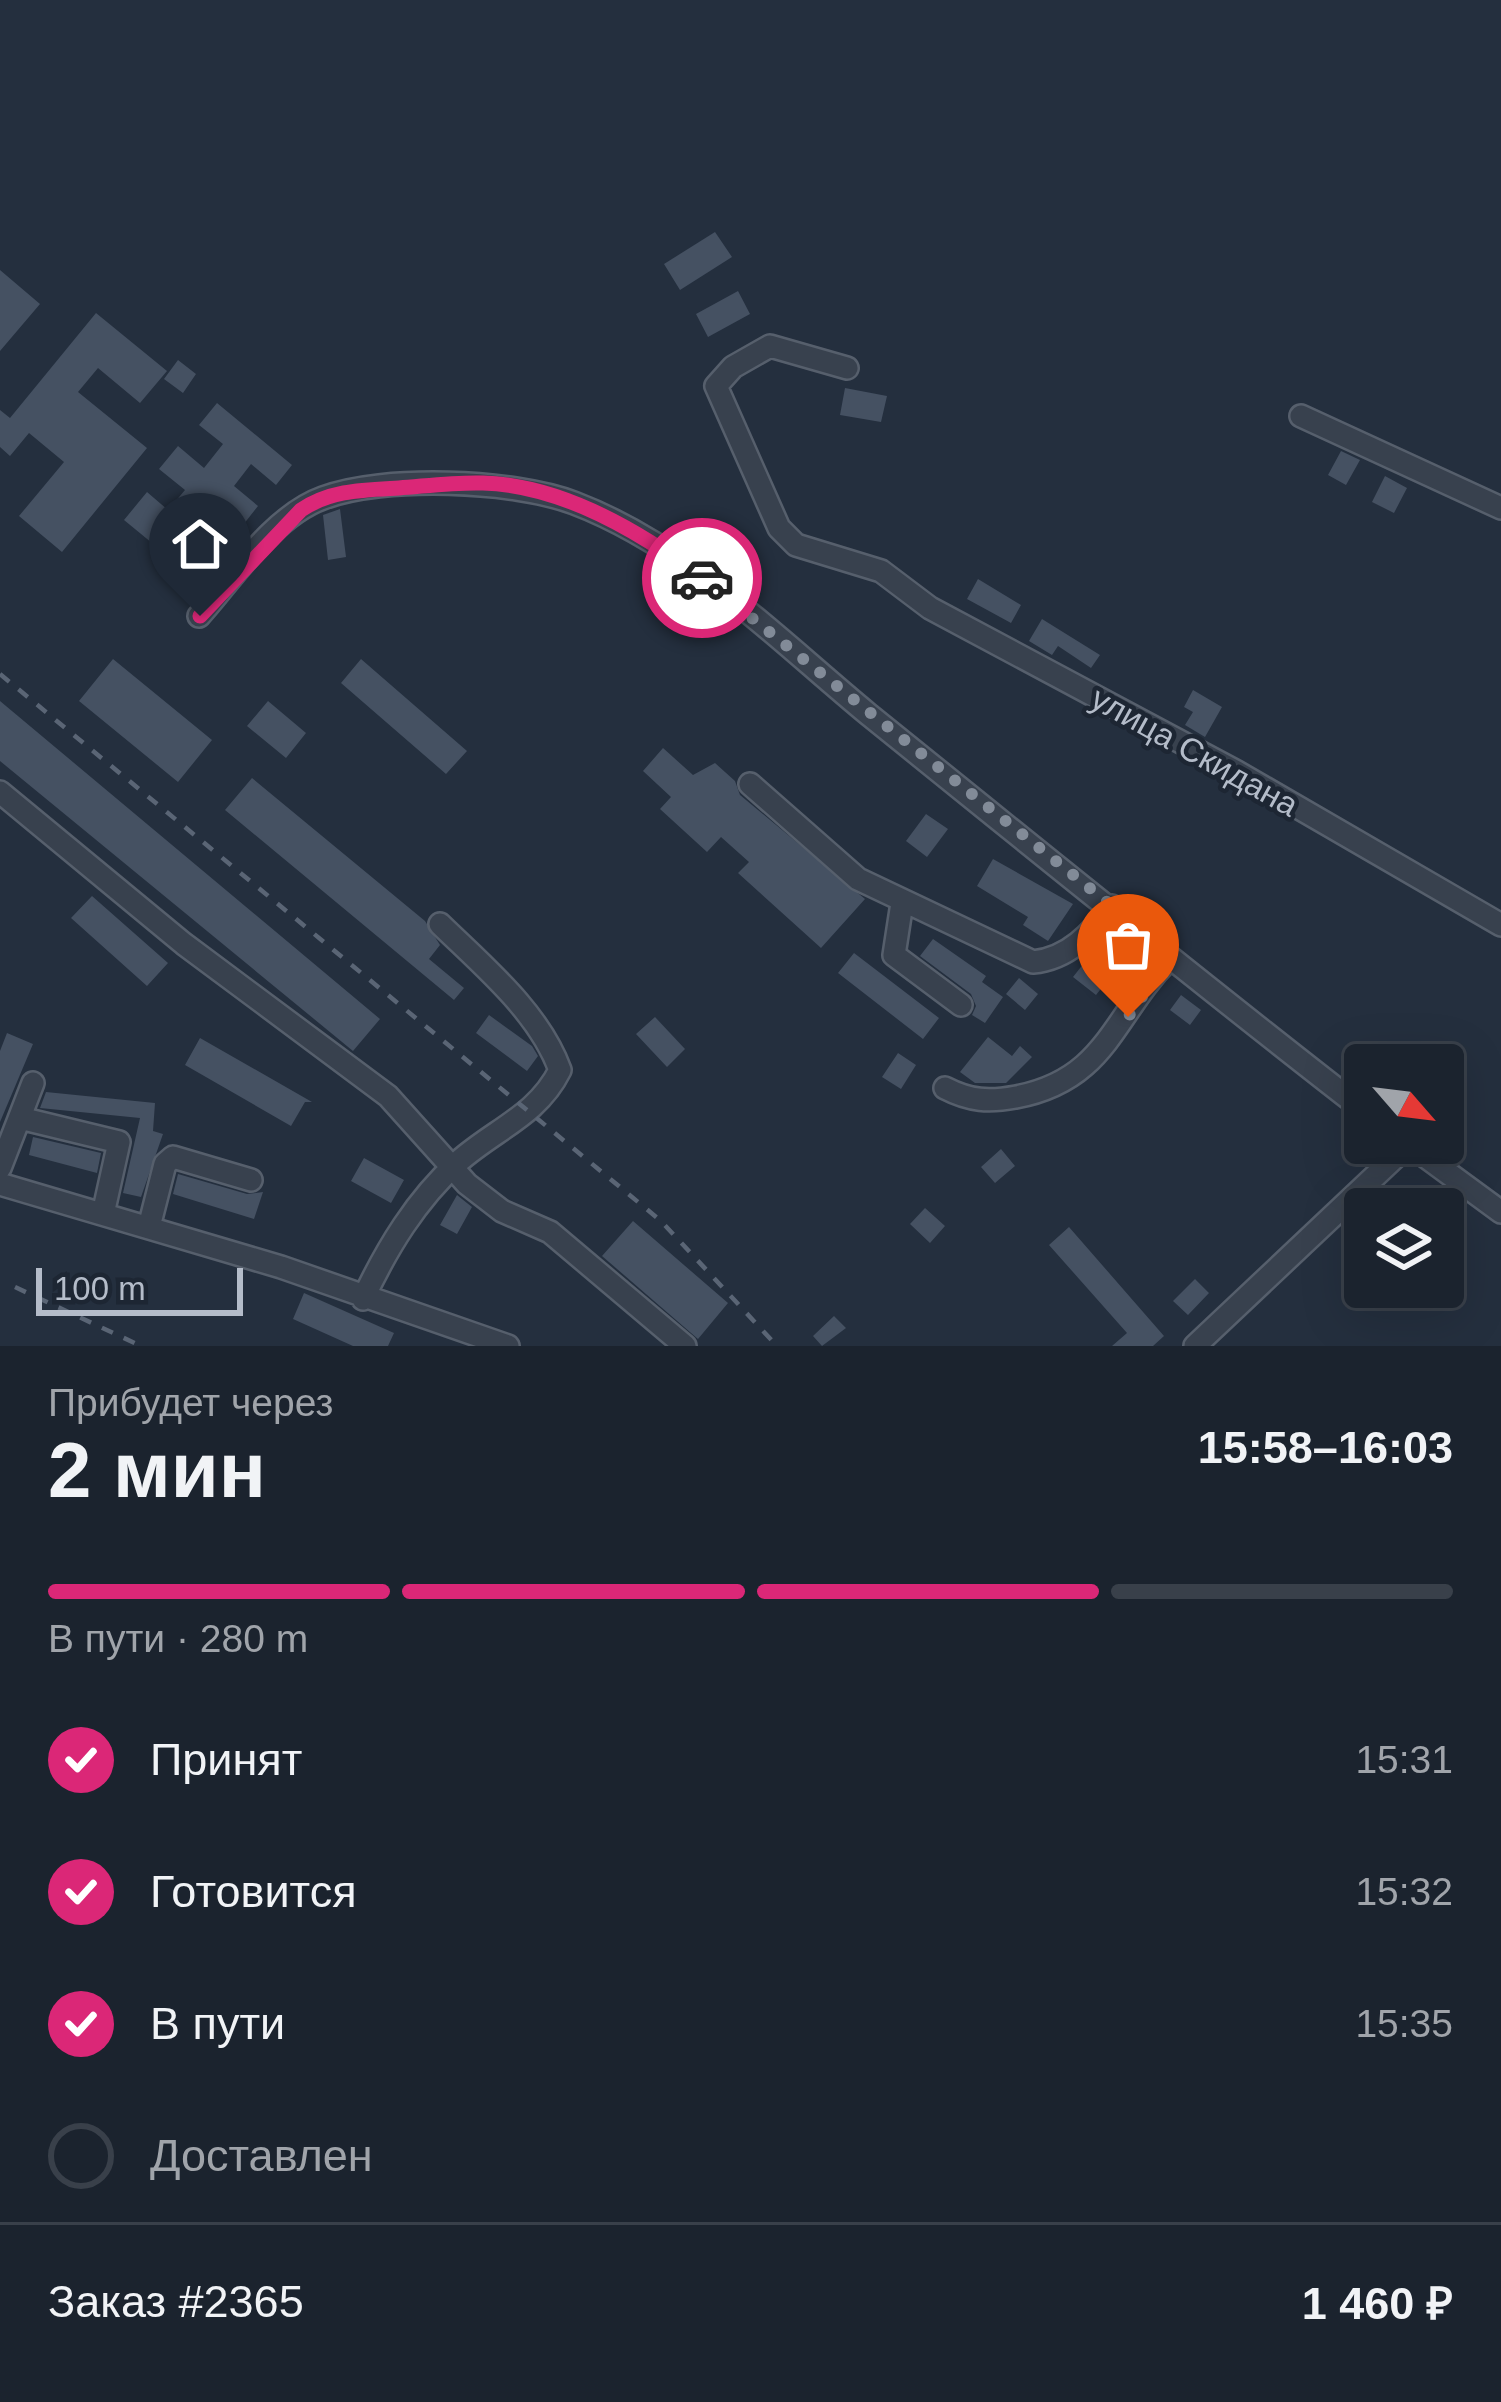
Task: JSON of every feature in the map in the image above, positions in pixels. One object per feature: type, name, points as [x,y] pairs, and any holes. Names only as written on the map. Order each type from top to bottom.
[{"type":"street","name":"улица Скидана","points":[[848,368],[770,346],[720,378],[717,395],[779,528],[796,544],[880,571],[930,608],[1238,772],[1501,925]]},
{"type":"street","points":[[1301,416],[1501,508]]},
{"type":"street","points":[[200,616],[278,529],[312,503],[338,493],[487,483],[574,502],[664,549],[1112,906],[1168,959],[1344,1095]]},
{"type":"street","points":[[750,784],[858,879],[1033,962],[1060,956],[1079,943],[1112,906]]},
{"type":"street","points":[[0,792],[184,944],[388,1096],[467,1184],[502,1211],[550,1232],[685,1346]]},
{"type":"street","points":[[902,903],[894,955],[961,1005]]},
{"type":"street","points":[[363,1299],[398,1233],[454,1166],[531,1112],[560,1070],[553,1050],[506,989],[440,924]]},
{"type":"street","points":[[945,1088],[986,1102],[1035,1093],[1070,1078],[1100,1052],[1168,959]]},
{"type":"street","points":[[0,1168],[33,1083]]},
{"type":"street","points":[[20,1118],[119,1142],[103,1214]]},
{"type":"street","points":[[149,1227],[165,1164],[173,1156],[251,1180]]},
{"type":"street","points":[[1195,1346],[1387,1164]]},
{"type":"street","points":[[1435,1164],[1501,1212]]},
{"type":"street","points":[[0,1184],[149,1227],[508,1346]]},
{"type":"building","points":[[715,232],[732,257],[680,290],[664,264]]},
{"type":"building","points":[[0,270],[40,304],[0,351]]},
{"type":"building","points":[[738,291],[750,314],[708,337],[696,314]]},
{"type":"building","points":[[96,313],[167,371],[140,403],[98,368],[78,392],[147,448],[62,552],[19,516],[64,462],[29,433],[10,456],[0,447],[0,410],[10,418]]},
{"type":"building","points":[[178,360],[196,374],[183,393],[164,379]]},
{"type":"building","points":[[845,388],[887,396],[881,422],[840,415]]},
{"type":"building","points":[[217,403],[292,465],[276,485],[251,464],[234,486],[258,506],[236,534],[212,514],[196,532],[220,552],[197,580],[124,520],[147,492],[168,510],[185,490],[159,469],[178,446],[204,468],[223,444],[199,425]]},
{"type":"building","points":[[1341,451],[1360,460],[1346,485],[1328,475]]},
{"type":"building","points":[[1385,476],[1407,488],[1394,513],[1372,502]]},
{"type":"building","points":[[340,509],[346,557],[328,560],[323,515]]},
{"type":"building","points":[[978,579],[1021,605],[1011,623],[967,599]]},
{"type":"building","points":[[1042,619],[1100,655],[1091,668],[1058,646],[1052,655],[1029,641]]},
{"type":"building","points":[[113,659],[212,740],[178,782],[79,701]]},
{"type":"building","points":[[361,659],[467,751],[446,774],[341,683]]},
{"type":"building","points":[[1193,690],[1222,707],[1205,737],[1185,725],[1193,712],[1184,707]]},
{"type":"building","points":[[0,701],[380,1019],[353,1051],[0,761]]},
{"type":"building","points":[[268,701],[306,733],[286,758],[247,726]]},
{"type":"building","points":[[663,748],[693,775],[715,763],[735,781],[740,795],[865,899],[821,948],[738,873],[749,862],[721,837],[707,852],[660,809],[671,797],[643,771]]},
{"type":"building","points":[[252,778],[425,921],[440,945],[429,959],[464,988],[454,1000],[225,810]]},
{"type":"building","points":[[926,814],[948,829],[927,857],[906,841]]},
{"type":"building","points":[[993,859],[1073,904],[1048,941],[1023,925],[1028,917],[977,886]]},
{"type":"building","points":[[92,896],[168,963],[147,986],[71,918]]},
{"type":"building","points":[[933,939],[986,976],[982,982],[1003,997],[985,1023],[972,1015],[976,1006],[971,994],[920,956]]},
{"type":"building","points":[[1116,939],[1131,951],[1096,995],[1073,977],[1099,944],[1106,950]]},
{"type":"building","points":[[854,953],[939,1018],[923,1039],[838,973]]},
{"type":"building","points":[[1019,978],[1038,994],[1025,1010],[1006,994]]},
{"type":"building","points":[[1181,995],[1201,1010],[1190,1025],[1170,1010]]},
{"type":"building","points":[[489,1015],[532,1046],[538,1056],[527,1071],[476,1033]]},
{"type":"building","points":[[655,1017],[685,1049],[667,1067],[636,1034]]},
{"type":"building","points":[[7,1033],[33,1044],[0,1122],[0,1051]]},
{"type":"building","points":[[988,1037],[1012,1056],[1020,1046],[1032,1057],[1006,1083],[975,1083],[960,1072]]},
{"type":"building","points":[[200,1038],[312,1102],[305,1102],[291,1126],[185,1065]]},
{"type":"building","points":[[898,1053],[916,1065],[901,1089],[882,1077]]},
{"type":"building","points":[[46,1092],[155,1103],[153,1131],[163,1134],[141,1197],[123,1193],[140,1118],[40,1108]]},
{"type":"building","points":[[33,1137],[101,1153],[97,1173],[29,1155]]},
{"type":"building","points":[[1001,1149],[1015,1166],[995,1183],[981,1167]]},
{"type":"building","points":[[364,1158],[404,1180],[391,1203],[351,1181]]},
{"type":"building","points":[[178,1174],[247,1194],[263,1192],[254,1219],[173,1194]]},
{"type":"building","points":[[457,1195],[472,1207],[457,1234],[440,1225]]},
{"type":"building","points":[[925,1208],[945,1226],[930,1243],[910,1224]]},
{"type":"building","points":[[633,1221],[728,1303],[698,1339],[602,1256]]},
{"type":"building","points":[[1069,1227],[1164,1336],[1153,1346],[1112,1346],[1127,1333],[1049,1245]]},
{"type":"building","points":[[1195,1279],[1209,1293],[1188,1315],[1173,1301]]},
{"type":"building","points":[[304,1293],[394,1333],[388,1346],[353,1346],[293,1319]]},
{"type":"building","points":[[834,1316],[846,1328],[822,1346],[813,1336]]},
{"type":"railway","points":[[0,674],[661,1221],[777,1346]]},
{"type":"railway","points":[[15,1287],[141,1346]]},
{"type":"way so far","points":[[702,578],[1112,906],[1168,959],[1128,1017]]},
{"type":"route","points":[[200,616],[301,510],[322,498],[358,490],[487,483],[574,502],[664,549],[702,578]]}]
